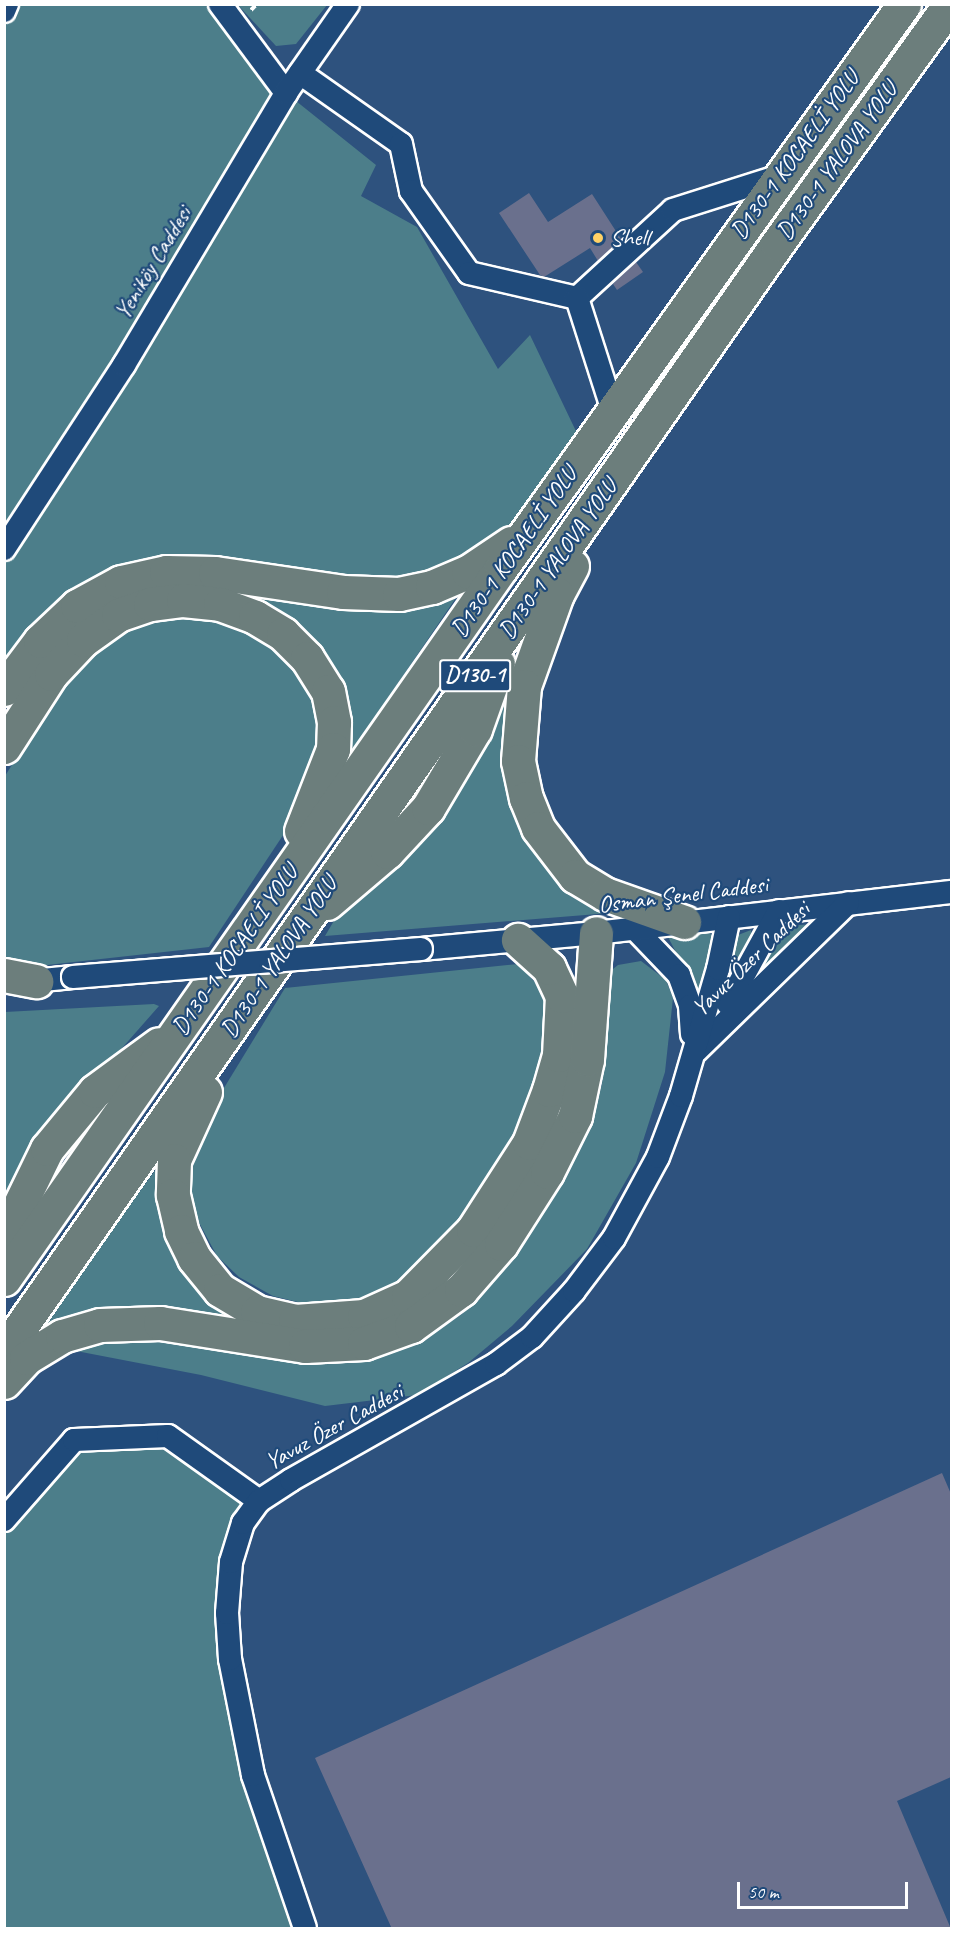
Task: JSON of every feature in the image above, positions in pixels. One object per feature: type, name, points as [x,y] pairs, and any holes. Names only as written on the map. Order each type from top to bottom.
[{"type":"highway","name":"D130-1 KOCAELİ YOLU","points":[[4,1280],[527,531],[904,4]]},
{"type":"highway","name":"D130-1 YALOVA YOLU","points":[[4,1351],[243,1011],[304,920],[346,890],[428,808],[475,729],[515,619],[950,4]]},
{"type":"highway","points":[[681,383],[557,594],[524,686],[518,761],[526,798],[538,828],[575,876],[605,894],[684,922]]},
{"type":"highway","points":[[4,689],[40,641],[76,606],[121,582],[166,572],[215,573],[343,592],[399,594],[432,587],[468,572],[527,531]]},
{"type":"highway","points":[[4,747],[51,674],[83,640],[118,615],[172,601],[211,603],[255,617],[283,634],[307,658],[328,692],[334,722],[333,749],[316,802],[265,907]]},
{"type":"highway","points":[[4,1382],[26,1358],[63,1336],[100,1325],[160,1323],[305,1346],[364,1343],[411,1326],[461,1290],[507,1235],[547,1172],[575,1116],[587,1059],[596,933]]},
{"type":"highway","points":[[243,1011],[174,1160],[173,1195],[181,1231],[194,1258],[220,1290],[257,1312],[294,1321],[364,1316],[408,1296],[440,1268],[473,1230],[529,1143],[559,1055],[562,996],[549,968],[519,940]]},
{"type":"highway","points":[[4,975],[20,982]]},
{"type":"highway","points":[[4,1237],[37,1161],[95,1091],[182,1027]]},
{"type":"street","points":[[4,11],[8,4]]},
{"type":"street","points":[[220,4],[286,93]]},
{"type":"street","name":"Yeniköy Caddesi","points":[[4,549],[124,365],[286,93],[348,4]]},
{"type":"street","points":[[300,73],[400,144],[411,191],[469,273],[577,298]]},
{"type":"street","points":[[577,298],[673,210],[780,176]]},
{"type":"street","points":[[577,298],[613,411]]},
{"type":"street","name":"Osman Şenel Caddesi","points":[[20,982],[596,933],[951,892]]},
{"type":"street","name":"Yavuz Özer Caddesi","points":[[692,1054],[848,903]]},
{"type":"street","name":"Yavuz Özer Caddesi","points":[[692,1054],[745,978],[779,911]]},
{"type":"street","name":"Yavuz Özer Caddesi","points":[[305,1929],[253,1775],[230,1659],[227,1613],[231,1562],[243,1523],[259,1502],[336,1454],[439,1400],[532,1337],[574,1291],[637,1198],[670,1127],[729,917]]},
{"type":"street","name":"Yavuz Özer Caddesi","points":[[634,928],[679,975],[690,1006],[692,1054]]},
{"type":"street","points":[[4,1520],[74,1440],[168,1436],[259,1502]]},
{"type":"green space","points":[[4,5],[220,5],[286,93],[376,165],[361,196],[417,227],[498,369],[530,335],[585,450],[527,531],[432,587],[215,573],[5,689]]},
{"type":"green space","points":[[238,5],[327,5],[296,44],[276,46]]},
{"type":"green space","points":[[466,583],[352,751],[350,704],[332,665],[307,635],[269,605],[241,594]]},
{"type":"green space","points":[[181,617],[217,619],[254,631],[281,648],[311,681],[322,720],[319,755],[303,805],[209,947],[38,966],[5,957],[5,776],[59,690],[94,650],[134,625]]},
{"type":"green space","points":[[526,641],[510,794],[520,829],[545,858],[610,913],[325,936],[335,919],[384,871]]},
{"type":"green space","points":[[812,924],[760,970],[778,927]]},
{"type":"green space","points":[[751,930],[752,938],[726,996],[718,998],[738,935]]},
{"type":"green space","points":[[710,933],[714,939],[701,991],[696,991],[668,937]]},
{"type":"green space","points":[[641,961],[666,980],[673,998],[665,1072],[636,1163],[587,1249],[512,1326],[468,1363],[417,1395],[325,1406],[201,1375],[71,1350],[97,1339],[133,1334],[327,1361],[385,1354],[423,1340],[462,1314],[498,1274],[533,1225],[586,1133],[602,1084],[608,973],[618,965]]},
{"type":"green space","points":[[518,964],[545,993],[547,1045],[523,1128],[448,1240],[394,1288],[338,1305],[306,1304],[273,1296],[239,1277],[217,1256],[189,1204],[189,1155],[213,1106],[285,988]]},
{"type":"green space","points":[[154,1004],[159,1006],[93,1081],[5,1216],[5,1012]]},
{"type":"green space","points":[[159,1165],[161,1200],[255,1320],[97,1313],[38,1330]]},
{"type":"green space","points":[[168,1436],[259,1501],[243,1523],[230,1659],[305,1928],[5,1928],[5,1520],[74,1440]]},
{"type":"building","points":[[529,193],[548,222],[592,194],[621,239],[598,261],[590,248],[544,277],[540,275],[499,213]]},
{"type":"building","points":[[636,262],[643,272],[617,290],[613,284]]},
{"type":"building","points":[[942,1473],[951,1494],[951,1777],[897,1801],[951,1929],[392,1929],[315,1758]]},
{"type":"place","name":"Shell","points":[[598,238]]}]
